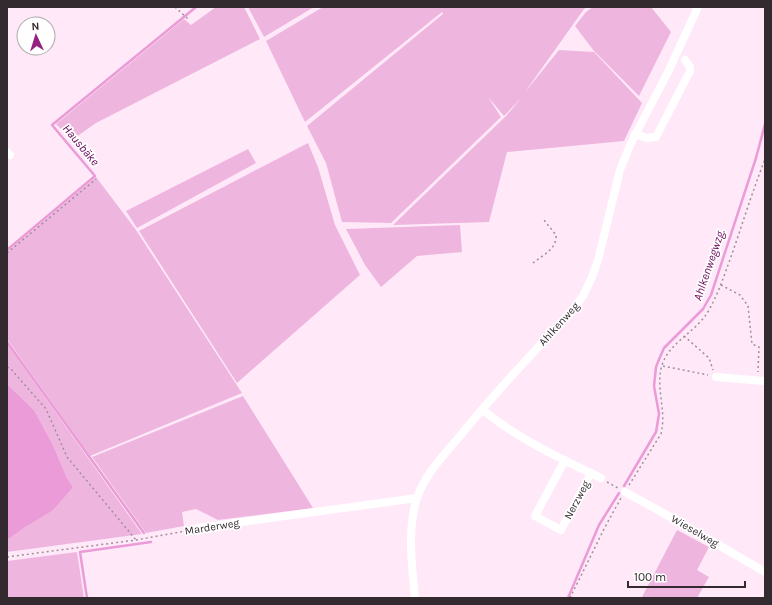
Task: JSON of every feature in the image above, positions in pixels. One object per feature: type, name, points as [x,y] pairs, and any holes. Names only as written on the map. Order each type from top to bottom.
[{"type":"street","name":"Ahlkenweg","points":[[414,598],[411,539],[417,498],[434,466],[482,409],[572,311],[583,296],[598,260],[620,170],[635,134],[668,72],[698,7]]},
{"type":"street","points":[[635,134],[647,138],[656,137],[690,71],[690,67],[685,60]]},
{"type":"street","points":[[716,377],[761,381]]},
{"type":"street","points":[[482,409],[499,424],[601,478]]},
{"type":"street","name":"Nerzweg","points":[[565,460],[535,516],[561,530],[591,473]]},
{"type":"street","name":"Wieselweg","points":[[625,492],[765,572]]},
{"type":"street","name":"Marderweg","points":[[198,528],[417,498]]},
{"type":"path","points":[[175,7],[188,19]]},
{"type":"path","points":[[570,598],[605,527],[661,434],[663,429],[663,408],[659,386],[662,366],[670,350],[702,320],[709,311],[721,285],[765,159]]},
{"type":"path","points":[[7,253],[96,180]]},
{"type":"path","points":[[533,263],[552,249],[555,244],[556,235],[544,220]]},
{"type":"path","points":[[721,285],[740,295],[748,306],[752,344],[759,347],[761,381]]},
{"type":"path","points":[[684,336],[709,358],[716,377]]},
{"type":"path","points":[[662,366],[716,377]]},
{"type":"path","points":[[7,367],[11,369],[46,409],[67,457],[136,540]]},
{"type":"path","name":"Marderweg","points":[[7,557],[136,540],[198,528]]},
{"type":"shaded area","points":[[216,7],[244,7],[260,39],[96,123],[72,140],[56,124],[184,19],[191,25]]},
{"type":"shaded area","points":[[248,7],[314,7],[264,37]]},
{"type":"shaded area","points":[[323,7],[587,7],[584,9],[525,92],[559,50],[594,52],[642,103],[624,141],[507,152],[489,222],[393,225],[506,116],[522,97],[504,116],[488,97],[501,117],[391,223],[342,222],[326,163],[307,126],[443,14],[442,12],[305,122],[266,41]]},
{"type":"shaded area","points":[[593,7],[651,7],[671,32],[639,96],[594,51],[575,26],[586,12]]},
{"type":"shaded area","points":[[308,143],[318,167],[335,225],[360,275],[237,383],[139,231]]},
{"type":"shaded area","points":[[248,149],[256,163],[137,228],[126,211]]},
{"type":"shaded area","points":[[96,177],[136,230],[242,393],[90,456],[7,339],[7,252]]},
{"type":"shaded area","points":[[460,225],[462,252],[417,256],[381,287],[365,265],[346,229]]},
{"type":"shaded area","points":[[7,344],[142,534],[7,552],[7,540],[27,526],[73,487],[67,478],[53,445],[34,410],[7,384]]},
{"type":"shaded area","points":[[7,384],[34,410],[53,445],[67,478],[73,487],[53,510],[7,540]]},
{"type":"shaded area","points":[[243,396],[313,508],[218,520],[196,509],[182,512],[184,526],[146,533],[92,457]]},
{"type":"shaded area","points":[[677,530],[709,547],[697,570],[709,577],[697,598],[643,598],[642,597]]},
{"type":"shaded area","points":[[77,552],[84,598],[7,598],[7,561]]},
{"type":"waterway","name":"Hausbäke","points":[[7,250],[95,176],[52,125],[196,7]]},
{"type":"waterway","name":"Ahlkenwegwzg.","points":[[624,486],[656,432],[659,414],[654,386],[656,367],[664,348],[703,309],[711,295],[756,158],[765,124]]},
{"type":"waterway","points":[[7,342],[144,533]]},
{"type":"waterway","points":[[568,598],[599,525],[619,493]]},
{"type":"waterway","points":[[87,598],[80,552],[151,542]]}]
